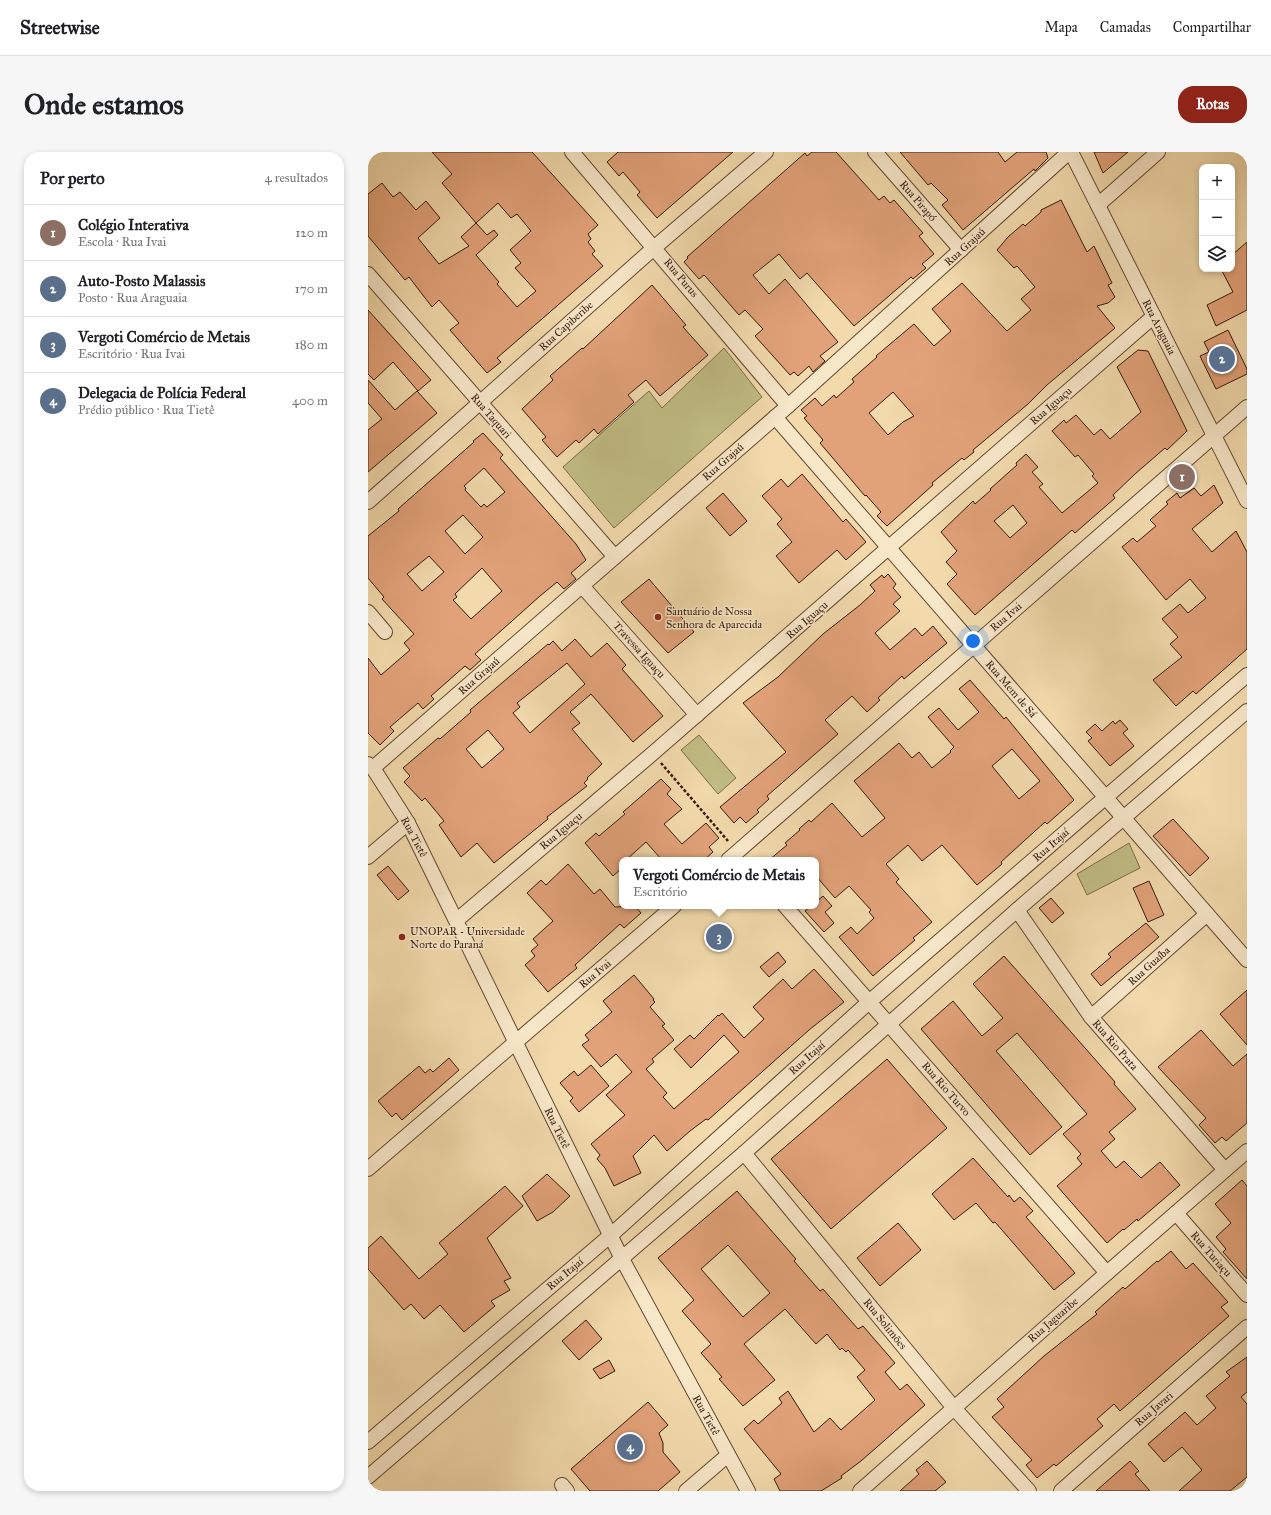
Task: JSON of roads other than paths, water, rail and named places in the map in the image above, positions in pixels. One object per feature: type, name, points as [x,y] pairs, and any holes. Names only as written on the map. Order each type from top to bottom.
[{"type":"street","name":"Rua Purus","points":[[572,152],[655,247],[788,406]]},
{"type":"street","name":"Rua Capiberibe","points":[[368,502],[655,247],[766,152]]},
{"type":"street","name":"Rua Pirapó","points":[[875,152],[961,250]]},
{"type":"street","name":"Rua Grajaú","points":[[370,766],[582,586],[788,406],[1070,152]]},
{"type":"street","name":"Rua Araguaia","points":[[1070,152],[1247,501]]},
{"type":"street","points":[[1098,205],[1158,152]]},
{"type":"street","name":"Rua Taquari","points":[[368,274],[615,557]]},
{"type":"street","name":"Rua Iguaçu","points":[[457,920],[652,754],[1154,316]]},
{"type":"street","name":"Rua Ivai","points":[[737,857],[1247,406]]},
{"type":"street","name":"Rua Mem de Sá","points":[[775,417],[1247,960]]},
{"type":"street","name":"Travessa Iguaçu","points":[[582,586],[697,715]]},
{"type":"street","points":[[368,612],[385,632]]},
{"type":"street","name":"Rua Itajaí","points":[[368,1442],[610,1235],[869,1002],[1247,675]]},
{"type":"street","points":[[368,1477],[621,1257],[744,1153],[1017,910],[1247,711]]},
{"type":"street","name":"Rua Tietê","points":[[370,766],[408,823],[457,920],[621,1257],[748,1491]]},
{"type":"street","points":[[368,857],[408,823]]},
{"type":"street","name":"Rua Ivai","points":[[368,1169],[515,1041],[670,909]]},
{"type":"street","name":"Rua Rio Turvo","points":[[788,909],[1107,1273]]},
{"type":"street","name":"Rua Rio Prata","points":[[1017,910],[1091,1017],[1225,1170]]},
{"type":"street","name":"Rua Guaíba","points":[[1091,1017],[1207,914]]},
{"type":"street","name":"Rua Jaguaribe","points":[[860,1491],[1247,1151]]},
{"type":"street","name":"Rua Solimões","points":[[744,1153],[954,1408],[1029,1491]]},
{"type":"street","name":"Rua Turiaçu","points":[[1176,1213],[1247,1295]]},
{"type":"street","name":"Rua Javari","points":[[1061,1491],[1247,1327]]},
{"type":"street","points":[[686,1491],[728,1455]]},
{"type":"place","name":"Auto-Posto Malassis","points":[[1222,359]]},
{"type":"place","name":"Colégio Interativa","points":[[1182,477]]},
{"type":"place","name":"Santuário de Nossa Senhora de Aparecida","points":[[658,617]]},
{"type":"place","name":"UNOPAR - Universidade Norte do Paraná","points":[[402,937]]},
{"type":"place","name":"Vergoti Comércio de Metais","points":[[719,937]]},
{"type":"place","name":"Delegacia de Polícia Federal","points":[[630,1447]]}]
